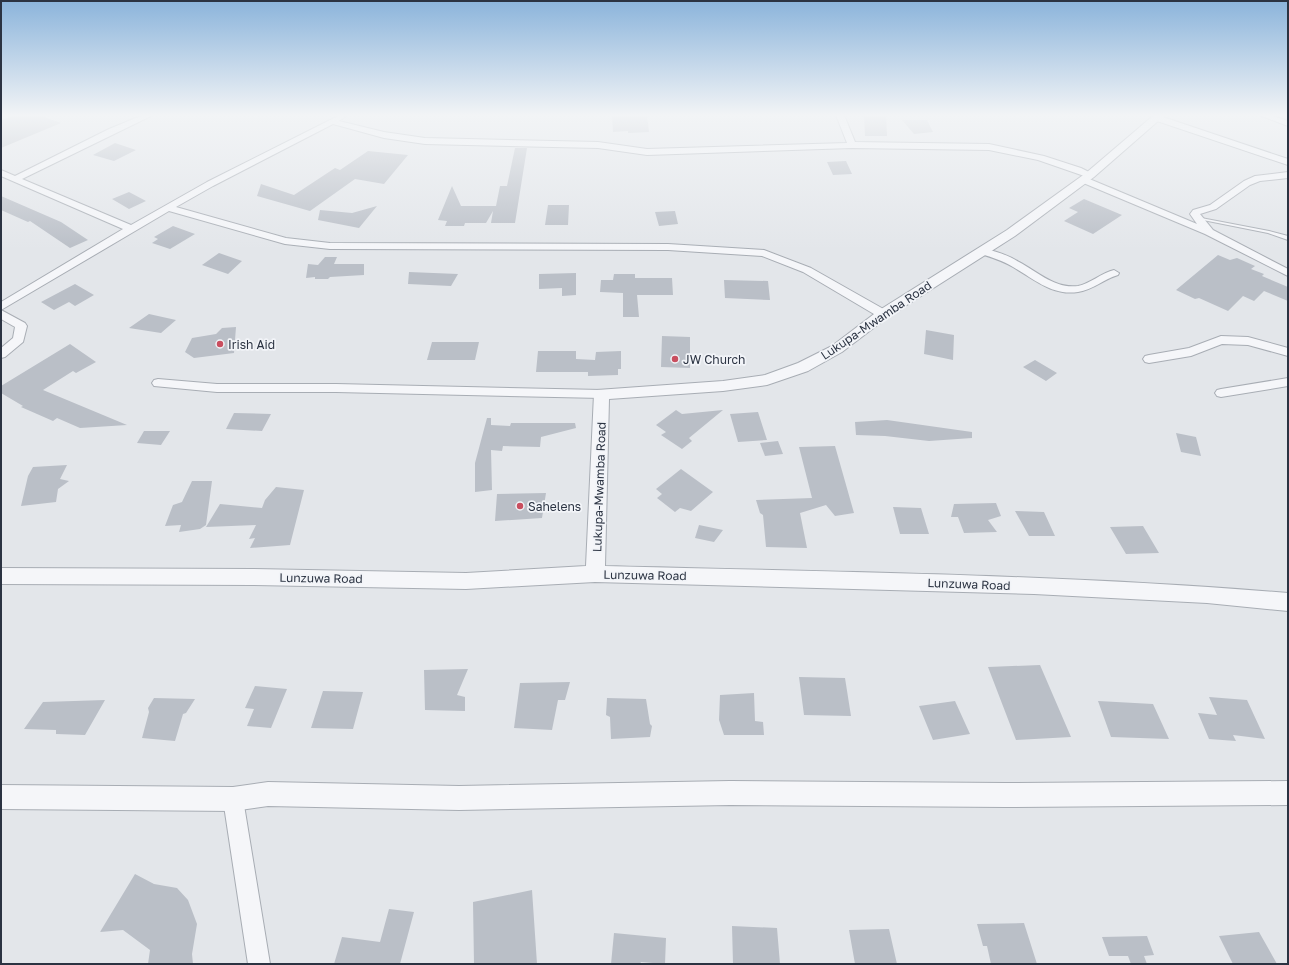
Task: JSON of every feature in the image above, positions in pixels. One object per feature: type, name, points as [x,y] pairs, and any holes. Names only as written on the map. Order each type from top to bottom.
[{"type":"street","points":[[14,179],[53,160]]},
{"type":"street","points":[[1,307],[131,229],[210,184],[258,160]]},
{"type":"street","points":[[1046,160],[1209,232],[1288,273]]},
{"type":"street","name":"Lukupa-Mwamba Road","points":[[595,574],[602,394],[723,386],[766,380],[802,367],[836,349],[883,314],[1011,233],[1087,177],[1107,160]]},
{"type":"street","points":[[1,173],[131,229]]},
{"type":"street","points":[[1209,232],[1198,218],[1196,212],[1213,207],[1246,183],[1258,178],[1288,175]]},
{"type":"street","points":[[168,208],[285,241],[330,246],[668,247],[764,253],[807,270],[883,314]]},
{"type":"street","points":[[982,251],[1009,260],[1033,277],[1060,290],[1077,290],[1091,286],[1106,274],[1114,273]]},
{"type":"street","points":[[1,314],[21,326],[19,338],[1,354]]},
{"type":"street","points":[[1148,359],[1191,352],[1222,340],[1248,341],[1288,352]]},
{"type":"street","points":[[1221,393],[1288,382]]},
{"type":"street","points":[[158,383],[217,388],[336,388],[602,394]]},
{"type":"street","name":"Lunzuwa Road","points":[[1,576],[245,576],[466,581],[595,574],[1034,586],[1207,595],[1288,602]]},
{"type":"street","points":[[1,797],[233,799],[268,794],[459,798],[730,793],[997,795],[1288,794]]},
{"type":"street","points":[[233,799],[259,964]]},
{"type":"lane","points":[[1198,218],[1268,232],[1288,238]]},
{"type":"building","points":[[355,160],[404,160],[384,184],[355,179],[310,211],[257,196],[261,184],[294,195],[335,168],[340,170]]},
{"type":"building","points":[[512,160],[525,160],[515,223],[491,223],[493,211],[486,223],[465,223],[464,226],[445,226],[447,221],[438,220],[452,186],[461,206],[496,206],[500,186],[507,186]]},
{"type":"building","points":[[846,161],[852,174],[833,175],[827,162]]},
{"type":"building","points":[[129,192],[146,201],[129,209],[112,199]]},
{"type":"building","points":[[1,196],[61,222],[88,240],[70,248],[30,221],[28,222],[1,210]]},
{"type":"building","points":[[1084,199],[1122,215],[1093,234],[1064,221],[1078,212],[1069,208]]},
{"type":"building","points":[[548,205],[569,205],[568,225],[545,225]]},
{"type":"building","points":[[377,206],[359,228],[318,220],[320,210],[352,213]]},
{"type":"building","points":[[675,211],[678,224],[659,226],[655,212]]},
{"type":"building","points":[[173,226],[195,234],[170,249],[152,243],[158,239],[154,237]]},
{"type":"building","points":[[219,253],[242,261],[228,274],[202,265]]},
{"type":"building","points":[[1218,255],[1230,260],[1237,258],[1255,266],[1251,269],[1264,274],[1262,276],[1288,287],[1288,301],[1264,291],[1254,301],[1243,296],[1228,311],[1199,298],[1195,299],[1176,290]]},
{"type":"building","points":[[325,257],[337,257],[334,264],[364,264],[364,275],[330,277],[328,279],[315,279],[315,277],[306,278],[308,264],[318,265]]},
{"type":"building","points":[[409,272],[458,274],[451,286],[408,284]]},
{"type":"building","points":[[576,273],[576,295],[562,296],[562,288],[539,289],[539,274]]},
{"type":"building","points":[[614,274],[635,274],[635,278],[672,278],[673,295],[637,295],[639,317],[623,317],[623,293],[600,292],[601,280],[613,280]]},
{"type":"building","points":[[724,280],[768,281],[770,300],[725,298]]},
{"type":"building","points":[[75,284],[94,295],[75,306],[69,302],[54,310],[41,302]]},
{"type":"building","points":[[149,314],[176,320],[161,333],[129,328]]},
{"type":"building","points":[[236,327],[234,353],[194,358],[185,352],[192,338],[216,334],[222,328]]},
{"type":"building","points":[[926,330],[954,335],[953,360],[924,354]]},
{"type":"building","name":"JW Church","points":[[662,336],[690,337],[690,368],[661,367]]},
{"type":"building","points":[[432,342],[479,342],[475,360],[427,360]]},
{"type":"building","points":[[70,344],[96,362],[76,373],[73,371],[43,390],[127,425],[80,428],[57,418],[53,421],[21,407],[23,406],[1,393],[1,386]]},
{"type":"building","points":[[538,351],[576,351],[576,359],[595,360],[596,352],[621,351],[621,369],[618,369],[618,375],[588,376],[588,372],[536,372]]},
{"type":"building","points":[[1035,360],[1057,373],[1046,381],[1023,367]]},
{"type":"building","points":[[676,410],[682,414],[723,410],[689,438],[692,441],[682,449],[661,435],[666,432],[656,425]]},
{"type":"building","points":[[758,412],[767,440],[738,442],[730,414]]},
{"type":"building","points":[[234,413],[271,414],[262,431],[226,429]]},
{"type":"building","points":[[487,418],[491,418],[491,425],[510,426],[511,423],[575,423],[576,428],[541,437],[540,447],[503,446],[502,451],[491,450],[492,490],[475,492],[475,463]]},
{"type":"building","points":[[887,420],[972,432],[972,438],[929,441],[885,436],[856,435],[855,422]]},
{"type":"building","points":[[144,431],[170,431],[161,445],[137,443]]},
{"type":"building","points":[[1176,433],[1196,437],[1201,456],[1181,452]]},
{"type":"building","points":[[778,441],[783,454],[765,456],[760,443]]},
{"type":"building","points":[[835,446],[854,513],[835,516],[826,505],[800,513],[807,548],[766,547],[763,515],[760,513],[756,500],[812,498],[799,447]]},
{"type":"building","points":[[67,465],[60,479],[69,481],[58,489],[56,502],[21,506],[28,476],[33,467]]},
{"type":"building","points":[[681,469],[713,492],[691,511],[680,508],[675,512],[657,498],[662,494],[656,489]]},
{"type":"building","points":[[192,481],[212,481],[206,525],[200,529],[179,532],[181,525],[165,526],[173,505],[182,502]]},
{"type":"building","points":[[276,487],[304,490],[290,545],[250,548],[255,538],[249,539],[256,525],[206,527],[220,504],[262,508],[265,500]]},
{"type":"building","name":"Sahelens","points":[[546,493],[542,518],[495,521],[497,494]]},
{"type":"building","points":[[996,503],[1001,516],[988,520],[997,532],[964,533],[958,517],[951,517],[954,504]]},
{"type":"building","points":[[893,507],[921,508],[929,534],[900,534]]},
{"type":"building","points":[[1015,511],[1044,512],[1055,536],[1029,536]]},
{"type":"building","points":[[699,525],[723,530],[714,542],[695,538]]},
{"type":"building","points":[[1143,526],[1159,553],[1126,554],[1110,527]]},
{"type":"building","points":[[1040,665],[1071,737],[1016,740],[988,667]]},
{"type":"building","points":[[468,669],[457,695],[465,697],[465,711],[425,710],[424,670]]},
{"type":"building","points":[[799,677],[845,678],[851,716],[804,715]]},
{"type":"building","points":[[570,682],[565,700],[558,700],[552,730],[514,728],[520,683]]},
{"type":"building","points":[[255,686],[287,689],[271,728],[247,726],[254,709],[245,708]]},
{"type":"building","points":[[323,691],[363,692],[353,729],[311,728]]},
{"type":"building","points":[[754,693],[755,721],[763,722],[764,735],[724,735],[719,720],[720,695]]},
{"type":"building","points":[[1209,697],[1247,700],[1265,739],[1233,735],[1236,741],[1209,739],[1198,713],[1217,715]]},
{"type":"building","points":[[154,698],[195,699],[186,713],[183,714],[175,741],[142,738],[149,712],[148,708]]},
{"type":"building","points":[[607,698],[646,699],[650,724],[652,726],[650,737],[611,739],[610,717],[606,715]]},
{"type":"building","points":[[105,700],[85,735],[56,734],[56,730],[24,729],[43,702]]},
{"type":"building","points":[[955,701],[970,734],[933,740],[919,706]]},
{"type":"building","points":[[1098,701],[1153,704],[1169,739],[1111,737]]},
{"type":"building","points":[[135,874],[154,884],[177,888],[188,900],[197,924],[192,954],[193,964],[148,964],[150,950],[123,930],[100,932]]},
{"type":"building","points":[[532,890],[537,964],[474,964],[473,902]]},
{"type":"building","points":[[389,909],[414,912],[400,964],[334,964],[342,937],[380,942]]},
{"type":"building","points":[[1024,923],[1037,964],[991,964],[987,946],[983,946],[977,924]]},
{"type":"building","points":[[732,926],[777,928],[780,964],[733,964]]},
{"type":"building","points":[[889,929],[897,964],[855,964],[849,930]]},
{"type":"building","points":[[1259,932],[1277,964],[1233,964],[1219,936]]},
{"type":"building","points":[[614,933],[666,938],[665,964],[641,962],[640,964],[611,964]]},
{"type":"building","points":[[1147,936],[1154,955],[1144,956],[1147,964],[1131,964],[1128,956],[1109,956],[1102,937]]},
{"type":"place","name":"Irish Aid","points":[[220,344]]},
{"type":"place","name":"JW Church","points":[[675,359]]},
{"type":"place","name":"Sahelens","points":[[520,506]]}]
